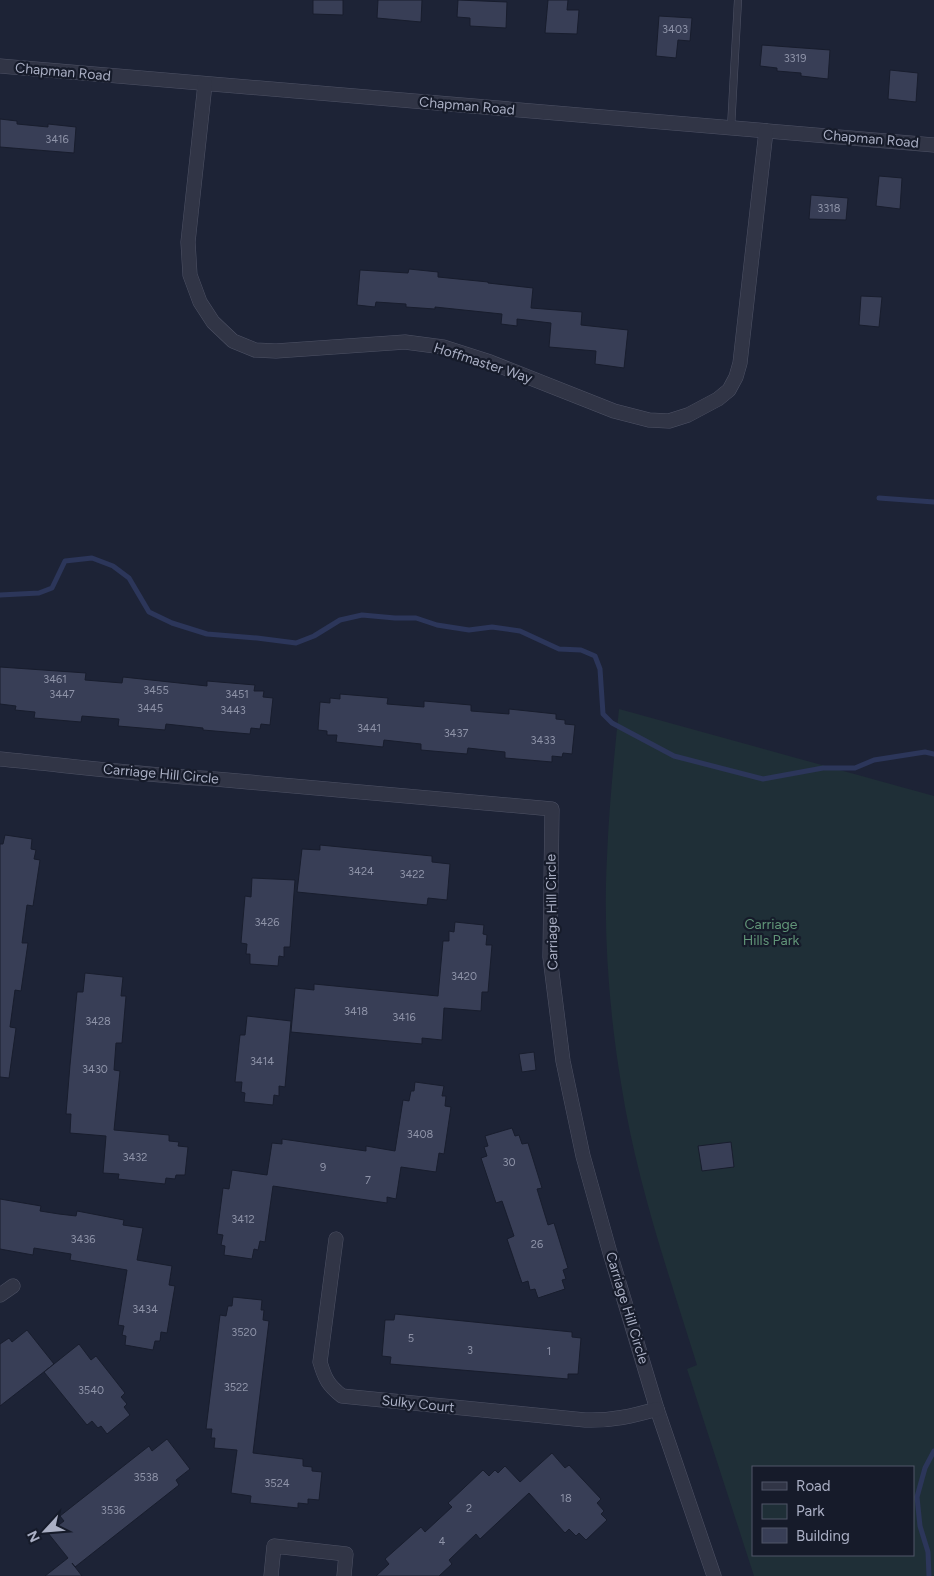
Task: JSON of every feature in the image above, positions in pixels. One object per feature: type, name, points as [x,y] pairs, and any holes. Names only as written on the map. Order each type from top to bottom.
[{"type":"street","name":"Chapman Road","points":[[0,66],[934,144]]},
{"type":"street","name":"Hoffmaster Way","points":[[205,84],[188,242],[190,275],[200,302],[213,322],[233,340],[255,350],[276,351],[405,342],[443,347],[490,362],[614,411],[649,420],[669,421],[688,415],[718,399],[729,390],[736,377],[740,363],[766,131]]},
{"type":"street","name":"Carriage Hill Circle","points":[[0,759],[169,776],[552,809],[550,957],[563,1061],[583,1156],[610,1253],[658,1409],[714,1576]]},
{"type":"street","name":"Sulky Court","points":[[336,1239],[320,1362],[324,1378],[342,1396],[606,1421],[658,1409]]},
{"type":"street","points":[[0,1295],[12,1286]]},
{"type":"street","points":[[271,1576],[274,1546],[346,1554],[344,1576]]},
{"type":"lane","points":[[731,128],[738,0]]},
{"type":"green space","name":"Carriage Hills Park","points":[[619,709],[934,796],[934,1576],[754,1576],[687,1369],[697,1365],[644,1190],[627,1119],[613,1028],[608,970],[606,885],[612,783]]},
{"type":"building","points":[[313,0],[343,0],[343,15],[313,14]]},
{"type":"building","points":[[378,0],[422,0],[421,22],[377,18]]},
{"type":"building","points":[[458,0],[507,2],[506,28],[470,26],[470,18],[457,17]]},
{"type":"building","points":[[548,0],[568,0],[567,10],[579,10],[577,34],[545,33]]},
{"type":"building","points":[[659,16],[692,18],[690,41],[678,40],[676,58],[656,56]]},
{"type":"building","points":[[762,45],[830,50],[828,79],[801,76],[801,73],[777,71],[777,68],[760,66]]},
{"type":"building","points":[[890,70],[918,73],[916,102],[888,99]]},
{"type":"building","points":[[0,119],[17,121],[17,124],[48,127],[48,124],[76,127],[74,153],[0,147]]},
{"type":"building","points":[[879,176],[902,178],[900,209],[876,206]]},
{"type":"building","points":[[811,195],[848,198],[846,220],[809,219]]},
{"type":"building","points":[[409,269],[438,272],[438,277],[533,288],[531,308],[582,312],[581,325],[628,330],[624,368],[595,364],[596,351],[549,347],[551,323],[517,319],[517,326],[501,324],[502,314],[435,307],[435,309],[406,307],[406,304],[376,302],[375,307],[357,305],[360,270],[408,273]]},
{"type":"building","points":[[861,296],[882,297],[879,327],[859,325]]},
{"type":"building","points":[[0,667],[86,673],[85,680],[122,683],[123,677],[207,686],[207,681],[255,685],[254,691],[264,691],[263,697],[273,698],[270,725],[261,724],[260,729],[251,728],[250,734],[203,730],[203,728],[166,724],[165,730],[118,726],[119,719],[82,716],[81,722],[34,718],[35,712],[15,710],[16,706],[0,704]]},
{"type":"building","points":[[340,694],[388,698],[387,704],[424,707],[424,701],[471,705],[471,711],[509,714],[509,709],[556,714],[556,719],[565,720],[565,724],[575,725],[572,754],[563,753],[562,757],[552,756],[552,762],[505,758],[505,752],[468,748],[467,754],[421,750],[421,744],[384,740],[383,747],[336,742],[337,735],[327,735],[327,731],[318,730],[320,702],[330,703],[330,698],[340,699]]},
{"type":"building","points":[[5,835],[32,839],[31,849],[36,850],[34,859],[40,860],[33,906],[27,905],[22,943],[28,943],[21,991],[15,990],[10,1027],[16,1028],[9,1078],[0,1077],[0,844],[3,844]]},
{"type":"building","points":[[320,845],[432,856],[432,862],[450,864],[447,900],[428,898],[427,905],[297,892],[302,849],[320,850]]},
{"type":"building","points":[[252,878],[295,880],[290,947],[284,947],[284,957],[279,956],[278,966],[250,964],[250,954],[246,954],[247,944],[241,943],[245,896],[251,897]]},
{"type":"building","points":[[455,922],[484,925],[483,934],[487,935],[486,945],[492,945],[488,992],[482,992],[481,1011],[444,1008],[442,1040],[422,1038],[422,1044],[291,1032],[295,988],[314,990],[314,984],[438,996],[443,941],[449,941],[449,931],[454,932]]},
{"type":"building","points":[[85,973],[123,977],[121,996],[126,996],[122,1043],[116,1043],[114,1070],[120,1071],[114,1130],[169,1135],[169,1141],[179,1142],[178,1146],[188,1147],[185,1175],[176,1175],[175,1179],[166,1178],[165,1184],[118,1179],[119,1174],[103,1173],[106,1136],[70,1133],[71,1114],[66,1114],[70,1065],[77,992],[83,992]]},
{"type":"building","points":[[247,1016],[291,1021],[285,1087],[279,1086],[279,1096],[274,1095],[273,1105],[244,1102],[245,1093],[241,1092],[242,1082],[235,1082],[240,1035],[245,1035]]},
{"type":"building","points":[[534,1052],[536,1070],[522,1072],[519,1054]]},
{"type":"building","points":[[415,1082],[444,1086],[442,1096],[446,1096],[445,1106],[451,1107],[444,1154],[439,1153],[436,1172],[401,1167],[396,1199],[387,1197],[387,1203],[273,1186],[265,1242],[260,1241],[258,1250],[254,1249],[252,1259],[224,1255],[225,1246],[221,1245],[223,1235],[217,1234],[223,1188],[229,1189],[232,1170],[267,1175],[272,1143],[282,1144],[282,1139],[366,1151],[366,1146],[395,1151],[403,1100],[409,1101],[411,1091],[414,1091]]},
{"type":"building","points":[[512,1128],[515,1136],[519,1135],[522,1144],[528,1143],[542,1188],[537,1189],[548,1225],[554,1223],[568,1268],[563,1270],[566,1279],[562,1280],[565,1289],[538,1298],[535,1289],[530,1290],[528,1281],[522,1283],[507,1239],[514,1236],[502,1201],[496,1203],[481,1158],[487,1156],[484,1147],[488,1146],[485,1136]]},
{"type":"building","points":[[731,1142],[734,1167],[702,1171],[698,1146]]},
{"type":"building","points":[[0,1199],[41,1206],[40,1211],[76,1216],[77,1211],[124,1220],[123,1225],[143,1228],[137,1260],[172,1266],[169,1285],[175,1286],[167,1333],[161,1332],[160,1341],[155,1341],[153,1350],[125,1345],[126,1336],[122,1335],[124,1326],[118,1325],[127,1270],[70,1260],[71,1254],[34,1248],[33,1255],[0,1249]]},
{"type":"building","points":[[233,1297],[262,1300],[263,1320],[269,1321],[253,1453],[303,1459],[303,1466],[312,1467],[312,1471],[322,1472],[319,1500],[308,1499],[308,1504],[298,1503],[298,1508],[250,1503],[251,1496],[231,1493],[237,1450],[214,1448],[215,1438],[211,1438],[212,1429],[206,1429],[220,1315],[226,1316],[228,1306],[232,1306]]},
{"type":"building","points":[[395,1314],[572,1332],[572,1337],[581,1338],[578,1374],[568,1374],[568,1379],[390,1364],[391,1357],[382,1356],[385,1320],[394,1320]]},
{"type":"building","points":[[27,1330],[54,1364],[0,1406],[0,1344],[9,1338],[12,1342]]},
{"type":"building","points":[[79,1344],[91,1360],[96,1356],[125,1393],[121,1397],[127,1404],[124,1407],[130,1415],[107,1434],[101,1426],[98,1428],[92,1421],[87,1425],[44,1372]]},
{"type":"building","points":[[167,1439],[190,1469],[176,1480],[179,1485],[75,1567],[82,1576],[45,1576],[68,1558],[48,1533],[64,1521],[60,1516],[149,1446],[152,1451]]},
{"type":"building","points":[[552,1453],[565,1468],[569,1465],[601,1499],[597,1503],[604,1511],[601,1514],[607,1520],[586,1540],[579,1533],[576,1536],[569,1529],[565,1533],[529,1493],[480,1539],[476,1534],[449,1560],[452,1564],[439,1576],[376,1576],[389,1564],[385,1559],[421,1527],[425,1532],[452,1507],[448,1503],[483,1470],[489,1476],[495,1470],[498,1473],[505,1466],[520,1482]]},
{"type":"waterway","points":[[879,498],[934,502]]},
{"type":"waterway","points":[[0,595],[39,593],[52,588],[65,561],[92,558],[113,566],[129,578],[149,612],[172,623],[207,634],[296,643],[314,636],[340,620],[362,615],[416,618],[437,625],[469,630],[492,627],[520,631],[559,649],[581,650],[595,656],[600,669],[603,714],[612,723],[674,756],[763,779],[823,768],[855,768],[874,760],[925,752],[934,754]]},
{"type":"waterway","points":[[929,1576],[928,1552],[920,1526],[917,1497],[925,1468],[934,1451]]}]
